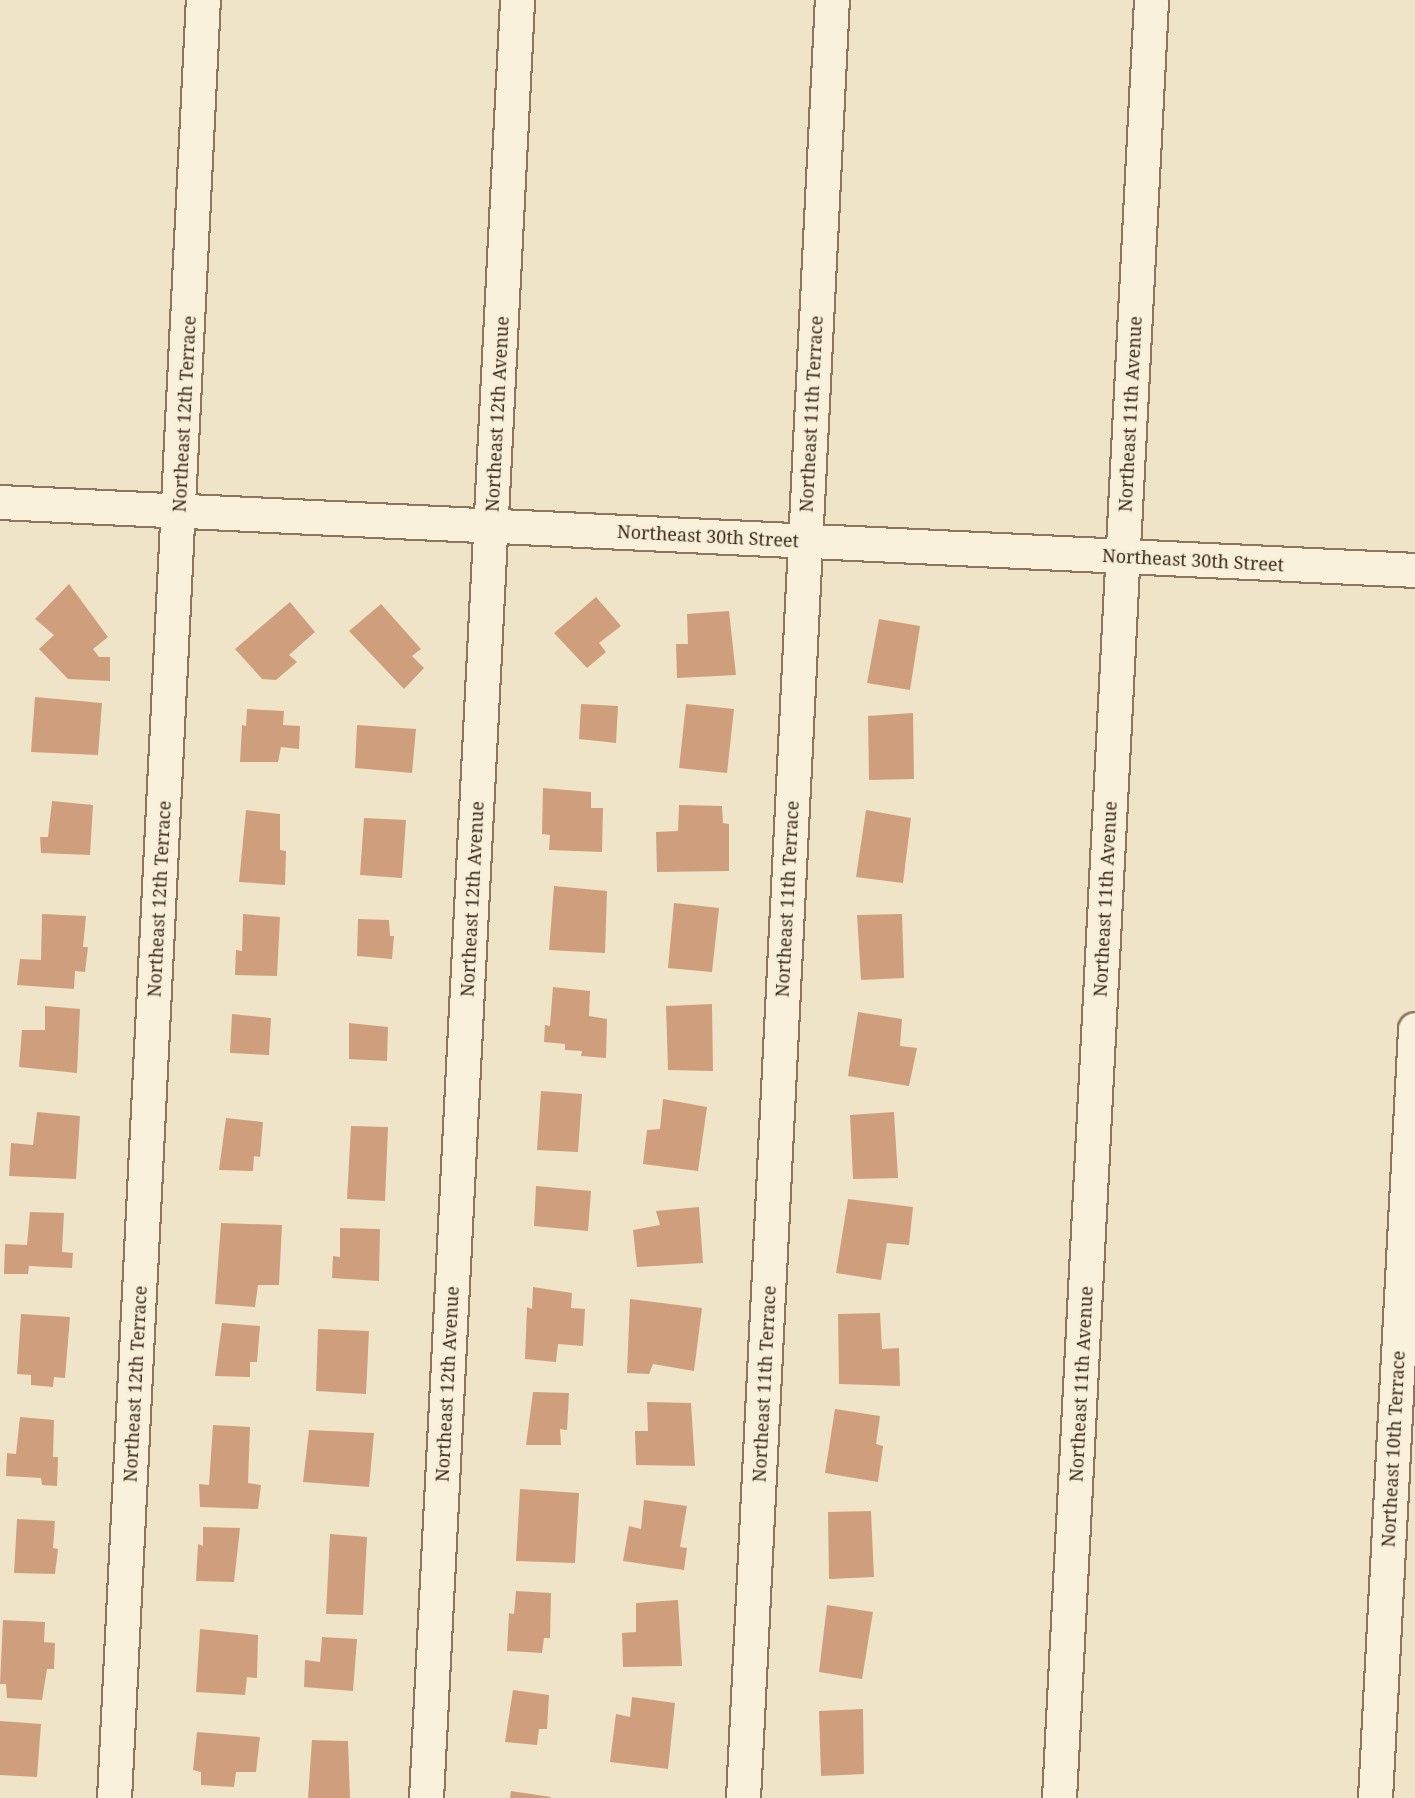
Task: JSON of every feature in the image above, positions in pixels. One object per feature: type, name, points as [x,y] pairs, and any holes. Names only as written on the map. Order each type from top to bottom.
[{"type":"street","name":"Northeast 12th Terrace","points":[[114,1798],[203,0]]},
{"type":"street","name":"Northeast 12th Avenue","points":[[426,1798],[517,0]]},
{"type":"street","name":"Northeast 11th Terrace","points":[[743,1798],[832,0]]},
{"type":"street","name":"Northeast 11th Avenue","points":[[1059,1798],[1151,0]]},
{"type":"street","name":"Northeast 30th Street","points":[[0,502],[1415,570]]},
{"type":"street","name":"Northeast 10th Terrace","points":[[1375,1798],[1415,1029]]},
{"type":"building","points":[[69,584],[108,637],[93,649],[99,657],[110,657],[110,681],[68,679],[39,649],[54,635],[35,619]]},
{"type":"building","points":[[596,597],[621,626],[599,643],[606,652],[587,668],[554,633]]},
{"type":"building","points":[[290,602],[315,632],[289,655],[297,662],[276,680],[262,679],[235,649]]},
{"type":"building","points":[[381,604],[421,649],[412,656],[424,668],[404,689],[349,631]]},
{"type":"building","points":[[729,611],[736,675],[677,678],[676,644],[688,644],[687,614]]},
{"type":"building","points":[[879,619],[920,626],[910,690],[867,683]]},
{"type":"building","points":[[35,697],[102,703],[98,755],[31,752]]},
{"type":"building","points":[[581,704],[618,706],[616,743],[579,739]]},
{"type":"building","points":[[686,704],[734,709],[727,773],[679,768]]},
{"type":"building","points":[[247,709],[284,711],[283,725],[300,726],[299,749],[281,747],[278,762],[240,762],[242,725],[246,726]]},
{"type":"building","points":[[913,713],[914,779],[869,780],[868,716]]},
{"type":"building","points":[[357,725],[416,729],[412,773],[355,768]]},
{"type":"building","points":[[543,788],[591,792],[591,808],[603,808],[602,852],[549,850],[550,835],[542,834]]},
{"type":"building","points":[[52,801],[93,805],[90,855],[41,853],[40,837],[48,837]]},
{"type":"building","points":[[679,805],[722,806],[723,823],[729,824],[729,871],[657,872],[656,832],[678,831]]},
{"type":"building","points":[[246,810],[280,814],[280,850],[286,851],[285,885],[239,882]]},
{"type":"building","points":[[866,810],[911,818],[903,883],[856,877]]},
{"type":"building","points":[[364,818],[406,820],[402,878],[360,875]]},
{"type":"building","points":[[554,886],[607,891],[605,953],[549,950]]},
{"type":"building","points":[[674,903],[719,908],[712,972],[668,968]]},
{"type":"building","points":[[42,914],[86,916],[83,947],[88,947],[85,972],[75,971],[74,989],[17,985],[20,959],[41,960]]},
{"type":"building","points":[[243,914],[280,917],[277,976],[235,975],[236,950],[242,951]]},
{"type":"building","points":[[902,914],[904,978],[861,980],[857,915]]},
{"type":"building","points":[[358,919],[389,920],[390,936],[394,936],[392,959],[357,956]]},
{"type":"building","points":[[553,987],[590,991],[589,1016],[607,1019],[606,1058],[581,1056],[582,1051],[565,1050],[565,1044],[544,1042],[545,1025],[550,1026]]},
{"type":"building","points":[[712,1004],[713,1071],[668,1070],[666,1006]]},
{"type":"building","points":[[45,1006],[80,1009],[77,1073],[19,1067],[22,1030],[45,1030]]},
{"type":"building","points":[[858,1012],[902,1019],[900,1046],[917,1048],[909,1086],[848,1076]]},
{"type":"building","points":[[232,1014],[271,1018],[269,1055],[230,1053]]},
{"type":"building","points":[[349,1023],[388,1027],[387,1061],[349,1059]]},
{"type":"building","points":[[541,1091],[582,1094],[578,1152],[537,1150]]},
{"type":"building","points":[[663,1099],[707,1107],[698,1171],[643,1164],[647,1130],[660,1129]]},
{"type":"building","points":[[37,1112],[80,1116],[76,1179],[9,1176],[11,1143],[33,1145]]},
{"type":"building","points":[[894,1112],[898,1178],[853,1179],[850,1115]]},
{"type":"building","points":[[226,1118],[263,1122],[260,1157],[254,1156],[253,1171],[219,1170]]},
{"type":"building","points":[[351,1126],[388,1127],[385,1201],[347,1199]]},
{"type":"building","points":[[536,1186],[591,1191],[588,1231],[534,1226]]},
{"type":"building","points":[[848,1199],[913,1207],[909,1245],[887,1243],[881,1280],[836,1273]]},
{"type":"building","points":[[699,1207],[703,1263],[637,1267],[633,1230],[660,1225],[656,1211]]},
{"type":"building","points":[[30,1212],[64,1213],[62,1252],[73,1253],[72,1268],[29,1266],[28,1274],[4,1274],[5,1244],[27,1245]]},
{"type":"building","points":[[221,1223],[282,1225],[279,1285],[258,1285],[255,1307],[215,1304]]},
{"type":"building","points":[[340,1228],[380,1229],[379,1281],[332,1278],[333,1256],[340,1257]]},
{"type":"building","points":[[533,1287],[572,1293],[571,1308],[585,1309],[583,1346],[558,1344],[556,1362],[525,1359],[527,1307],[532,1309]]},
{"type":"building","points":[[630,1299],[702,1308],[694,1371],[653,1364],[649,1374],[627,1373]]},
{"type":"building","points":[[880,1313],[882,1349],[899,1348],[900,1386],[839,1384],[838,1314]]},
{"type":"building","points":[[21,1314],[70,1317],[65,1378],[54,1377],[53,1387],[31,1385],[31,1375],[17,1374]]},
{"type":"building","points":[[222,1323],[260,1326],[257,1362],[250,1362],[250,1377],[215,1376]]},
{"type":"building","points":[[318,1329],[369,1331],[366,1394],[316,1391]]},
{"type":"building","points":[[533,1392],[569,1393],[567,1430],[560,1429],[561,1445],[526,1445]]},
{"type":"building","points":[[647,1402],[691,1403],[695,1466],[636,1465],[635,1431],[648,1431]]},
{"type":"building","points":[[835,1409],[880,1416],[876,1444],[883,1446],[878,1482],[825,1473]]},
{"type":"building","points":[[20,1417],[54,1420],[53,1457],[58,1457],[57,1486],[42,1485],[41,1478],[6,1476],[7,1453],[16,1454]]},
{"type":"building","points":[[213,1425],[250,1427],[248,1483],[261,1485],[258,1509],[200,1507],[199,1484],[209,1485]]},
{"type":"building","points":[[309,1430],[374,1433],[369,1487],[303,1482]]},
{"type":"building","points":[[520,1489],[579,1493],[575,1563],[516,1561]]},
{"type":"building","points":[[644,1500],[687,1506],[680,1547],[687,1548],[684,1570],[623,1561],[629,1526],[641,1529]]},
{"type":"building","points":[[871,1511],[874,1577],[829,1579],[828,1512]]},
{"type":"building","points":[[17,1519],[55,1521],[53,1548],[58,1549],[55,1574],[14,1573]]},
{"type":"building","points":[[203,1527],[240,1528],[234,1582],[196,1581],[198,1544],[203,1546]]},
{"type":"building","points":[[330,1534],[367,1537],[363,1615],[326,1614]]},
{"type":"building","points":[[516,1591],[551,1593],[550,1638],[544,1638],[542,1653],[507,1651],[509,1613],[514,1614]]},
{"type":"building","points":[[678,1600],[682,1666],[623,1667],[622,1633],[636,1632],[636,1603]]},
{"type":"building","points":[[827,1605],[873,1612],[862,1679],[819,1672]]},
{"type":"building","points":[[3,1620],[45,1622],[44,1642],[55,1643],[54,1669],[47,1669],[42,1700],[7,1698],[6,1684],[0,1684]]},
{"type":"building","points":[[200,1629],[258,1635],[257,1678],[247,1677],[245,1695],[196,1692]]},
{"type":"building","points":[[322,1637],[357,1639],[353,1691],[304,1687],[305,1660],[320,1662]]},
{"type":"building","points":[[513,1690],[549,1695],[547,1729],[539,1729],[537,1745],[505,1742]]},
{"type":"building","points":[[632,1697],[675,1703],[668,1769],[610,1762],[616,1714],[630,1717]]},
{"type":"building","points":[[863,1709],[864,1774],[821,1776],[819,1711]]},
{"type":"building","points":[[0,1721],[41,1724],[37,1777],[0,1775]]},
{"type":"building","points":[[197,1732],[260,1737],[256,1772],[236,1772],[234,1787],[201,1785],[201,1772],[193,1770]]},
{"type":"building","points":[[312,1740],[348,1741],[350,1798],[308,1798]]},
{"type":"building","points":[[511,1791],[551,1797],[510,1798]]}]
